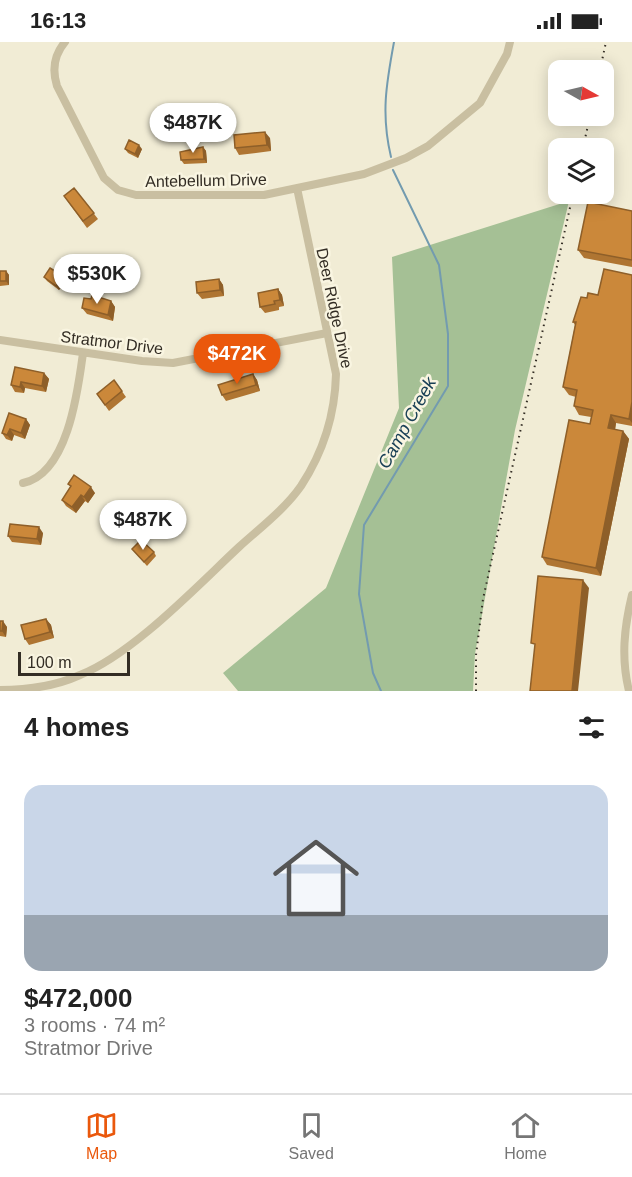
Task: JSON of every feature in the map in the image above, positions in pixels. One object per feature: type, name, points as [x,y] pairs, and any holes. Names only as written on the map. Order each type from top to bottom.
[{"type":"street","name":"Antebellum Drive","points":[[65,42],[58,51],[54,74],[57,86],[104,178],[118,190],[136,195],[264,195],[364,174],[406,158],[428,146],[480,103],[507,54],[510,42]]},
{"type":"street","name":"Deer Ridge Drive","points":[[0,690],[55,684],[81,675],[105,662],[136,640],[300,487],[317,458],[335,405],[336,374],[297,188]]},
{"type":"street","name":"Stratmor Drive","points":[[0,340],[83,353],[173,363],[327,333]]},
{"type":"street","points":[[23,483],[38,477],[60,446],[76,400],[83,353]]},
{"type":"street","points":[[629,691],[624,671],[624,629],[632,595]]},
{"type":"green space","points":[[560,204],[568,204],[515,430],[475,654],[473,691],[238,691],[223,673],[326,588],[399,408],[392,257]]},
{"type":"building","points":[[265,132],[267,145],[235,148],[234,135]]},
{"type":"building","points":[[129,140],[139,145],[135,154],[125,149]]},
{"type":"building","points":[[203,147],[204,159],[181,160],[180,152]]},
{"type":"building","points":[[74,188],[94,213],[83,221],[64,196]]},
{"type":"building","points":[[588,204],[632,211],[632,260],[578,250]]},
{"type":"building","points":[[50,268],[63,276],[56,286],[44,277]]},
{"type":"building","points":[[604,269],[632,275],[632,402],[629,419],[611,415],[608,428],[623,431],[596,568],[542,557],[569,420],[590,424],[593,410],[574,406],[577,390],[563,387],[576,322],[573,322],[581,297],[587,298],[588,293],[598,295]]},
{"type":"building","points":[[0,271],[6,271],[6,281],[0,281]]},
{"type":"building","points":[[219,279],[220,290],[197,293],[196,282]]},
{"type":"building","points":[[278,289],[280,300],[274,301],[275,304],[260,307],[258,293]]},
{"type":"building","points":[[92,295],[111,301],[108,315],[82,308],[84,298],[91,299]]},
{"type":"building","points":[[15,367],[44,373],[42,386],[21,382],[20,387],[11,385]]},
{"type":"building","points":[[253,374],[256,385],[222,395],[218,385]]},
{"type":"building","points":[[114,380],[122,391],[105,405],[97,394]]},
{"type":"building","points":[[9,413],[26,419],[21,433],[10,429],[7,435],[2,433]]},
{"type":"building","points":[[74,475],[91,487],[84,497],[81,495],[72,507],[62,500],[71,486],[68,484]]},
{"type":"building","points":[[10,524],[39,527],[37,539],[8,536]]},
{"type":"building","points":[[141,540],[154,552],[144,562],[132,549]]},
{"type":"building","points":[[538,576],[583,580],[572,691],[530,691],[535,644],[531,643]]},
{"type":"building","points":[[46,619],[50,632],[25,639],[21,625]]},
{"type":"building","points":[[0,621],[3,621],[2,631],[0,631]]},
{"type":"waterway","name":"Camp Creek","points":[[391,157],[385,113],[394,42]]},
{"type":"waterway","name":"Camp Creek","points":[[381,691],[373,673],[359,594],[364,525],[448,386],[448,334],[439,265],[393,170]]},
{"type":"railway","points":[[602,60],[606,42]]},
{"type":"railway","points":[[585,138],[588,126]]},
{"type":"railway","points":[[476,691],[476,655],[483,599],[571,204]]}]
